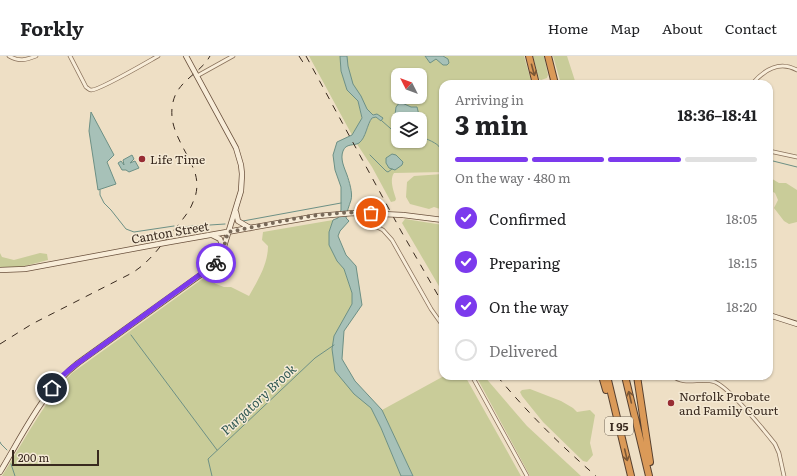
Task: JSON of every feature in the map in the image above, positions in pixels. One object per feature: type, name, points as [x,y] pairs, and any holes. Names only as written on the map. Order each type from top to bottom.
[{"type":"highway","points":[[529,56],[535,80]]},
{"type":"highway","points":[[548,56],[554,80]]},
{"type":"highway","points":[[604,380],[614,408]]},
{"type":"highway","name":"I 95","points":[[608,380],[631,476]]},
{"type":"highway","name":"I 95","points":[[626,380],[650,476]]},
{"type":"highway","points":[[638,380],[650,476]]},
{"type":"main road","points":[[0,472],[45,399],[61,377],[74,366],[210,268],[218,260],[223,250],[236,209],[241,186],[242,174],[240,159],[236,148],[186,56]]},
{"type":"main road","points":[[236,209],[238,221],[250,228]]},
{"type":"main road","name":"Canton Street","points":[[0,270],[25,269],[308,217],[343,213],[365,213],[403,215],[439,220]]},
{"type":"main road","points":[[210,235],[215,236],[220,240],[223,244],[223,250]]},
{"type":"main road","points":[[773,317],[797,324]]},
{"type":"street","points":[[9,56],[22,60],[36,56]]},
{"type":"street","points":[[70,56],[86,87],[92,90],[103,86],[158,56]]},
{"type":"street","points":[[196,76],[233,56]]},
{"type":"street","points":[[756,80],[763,73],[775,67],[787,66],[797,70]]},
{"type":"street","points":[[773,152],[797,157]]},
{"type":"street","points":[[365,213],[367,222],[383,230],[392,240],[439,320]]},
{"type":"street","points":[[474,380],[527,476]]},
{"type":"street","points":[[679,380],[709,380],[723,386],[775,444],[779,453],[784,476]]},
{"type":"green space","points":[[309,56],[340,56],[341,71],[347,90],[358,101],[361,115],[361,121],[352,135]]},
{"type":"green space","points":[[347,56],[524,56],[531,80],[439,80],[439,172],[394,173],[392,182],[396,199],[395,201],[391,202],[372,167],[357,144],[364,136],[371,119],[376,117],[381,121],[377,115],[366,113],[351,87]]},
{"type":"green space","points":[[533,56],[544,56],[548,75],[547,78],[541,80],[539,79]]},
{"type":"green space","points":[[553,56],[567,56],[575,80],[560,80]]},
{"type":"green space","points":[[439,174],[439,209],[434,207],[429,209],[410,204],[406,197],[407,182],[414,176]]},
{"type":"green space","points":[[773,179],[779,183],[786,183],[797,190],[797,222],[789,224],[784,221],[774,208],[778,200],[773,192]]},
{"type":"green space","points":[[405,219],[439,224],[439,286],[402,223]]},
{"type":"green space","points":[[333,220],[329,232],[337,261],[344,269],[352,293],[352,304],[332,349],[354,394],[371,407],[401,476],[2,476],[43,410],[72,373],[205,277],[216,284],[224,287],[231,287],[249,296],[262,272],[268,253],[268,246],[262,240],[263,232]]},
{"type":"green space","points":[[0,253],[2,257],[14,260],[40,253],[47,254],[48,260],[21,267],[0,267]]},
{"type":"green space","points":[[439,379],[439,380],[467,380],[521,476],[413,476],[382,410]]},
{"type":"green space","points":[[478,380],[487,380],[527,426],[581,476],[530,476]]},
{"type":"green space","points":[[530,389],[561,401],[577,412],[590,410],[595,415],[590,443],[593,455],[587,462],[583,461],[543,422],[522,396],[520,392],[522,390]]},
{"type":"water","points":[[340,56],[347,56],[353,84],[367,109],[373,115],[377,114],[383,118],[381,121],[376,117],[372,118],[361,141],[357,144],[344,148],[342,154],[343,163],[350,184],[351,200],[346,218],[349,221],[340,231],[338,236],[346,255],[356,266],[362,305],[344,331],[342,359],[355,381],[382,410],[413,476],[401,476],[371,408],[354,394],[335,371],[332,349],[334,336],[352,304],[352,293],[344,269],[337,261],[329,245],[329,232],[333,220],[338,218],[341,210],[341,187],[335,170],[333,155],[337,142],[352,135],[362,118],[358,101],[347,90],[341,71]]},
{"type":"water","points":[[425,56],[443,56],[448,59],[449,63],[447,65],[443,65],[436,59],[430,63]]},
{"type":"water","points":[[398,104],[404,104],[411,107],[417,107],[418,112],[395,112]]},
{"type":"water","points":[[91,112],[114,155],[107,162],[116,184],[98,190],[89,131]]},
{"type":"water","points":[[392,154],[396,155],[403,162],[402,165],[395,170],[389,168],[386,163],[386,158]]},
{"type":"water","points":[[132,155],[134,159],[130,163],[135,161],[139,168],[129,172],[122,170],[118,163],[121,161],[124,165],[123,160]]},
{"type":"waterway","points":[[382,121],[391,129]]},
{"type":"waterway","points":[[427,140],[439,146]]},
{"type":"waterway","points":[[370,155],[386,171],[388,172],[392,169]]},
{"type":"waterway","points":[[773,161],[797,167]]},
{"type":"waterway","points":[[100,190],[100,195],[104,203],[126,229],[134,232],[174,226]]},
{"type":"waterway","points":[[243,221],[341,203]]},
{"type":"waterway","points":[[180,227],[225,224]]},
{"type":"waterway","points":[[131,335],[217,450]]},
{"type":"waterway","name":"Purgatory Brook","points":[[212,476],[208,459],[315,358],[334,345]]},
{"type":"waterway","points":[[0,442],[7,450]]},
{"type":"waterway","points":[[11,464],[15,476]]},
{"type":"railway","points":[[0,344],[32,324],[138,269],[155,253],[185,217],[195,198],[197,182],[194,170],[178,137],[172,120],[173,102],[179,88],[201,68],[210,56]]},
{"type":"railway","points":[[299,56],[306,67]]},
{"type":"railway","points":[[306,56],[401,231],[439,297]]},
{"type":"railway","points":[[501,380],[544,428],[596,476]]},
{"type":"way so far","points":[[216,263],[223,250],[228,232],[318,216],[371,213]]},
{"type":"place","name":"Life Time","points":[[142,159]]},
{"type":"place","name":"Norfolk Probate and Family Court","points":[[671,403]]},
{"type":"route","points":[[52,388],[61,377],[74,366],[216,263]]}]
